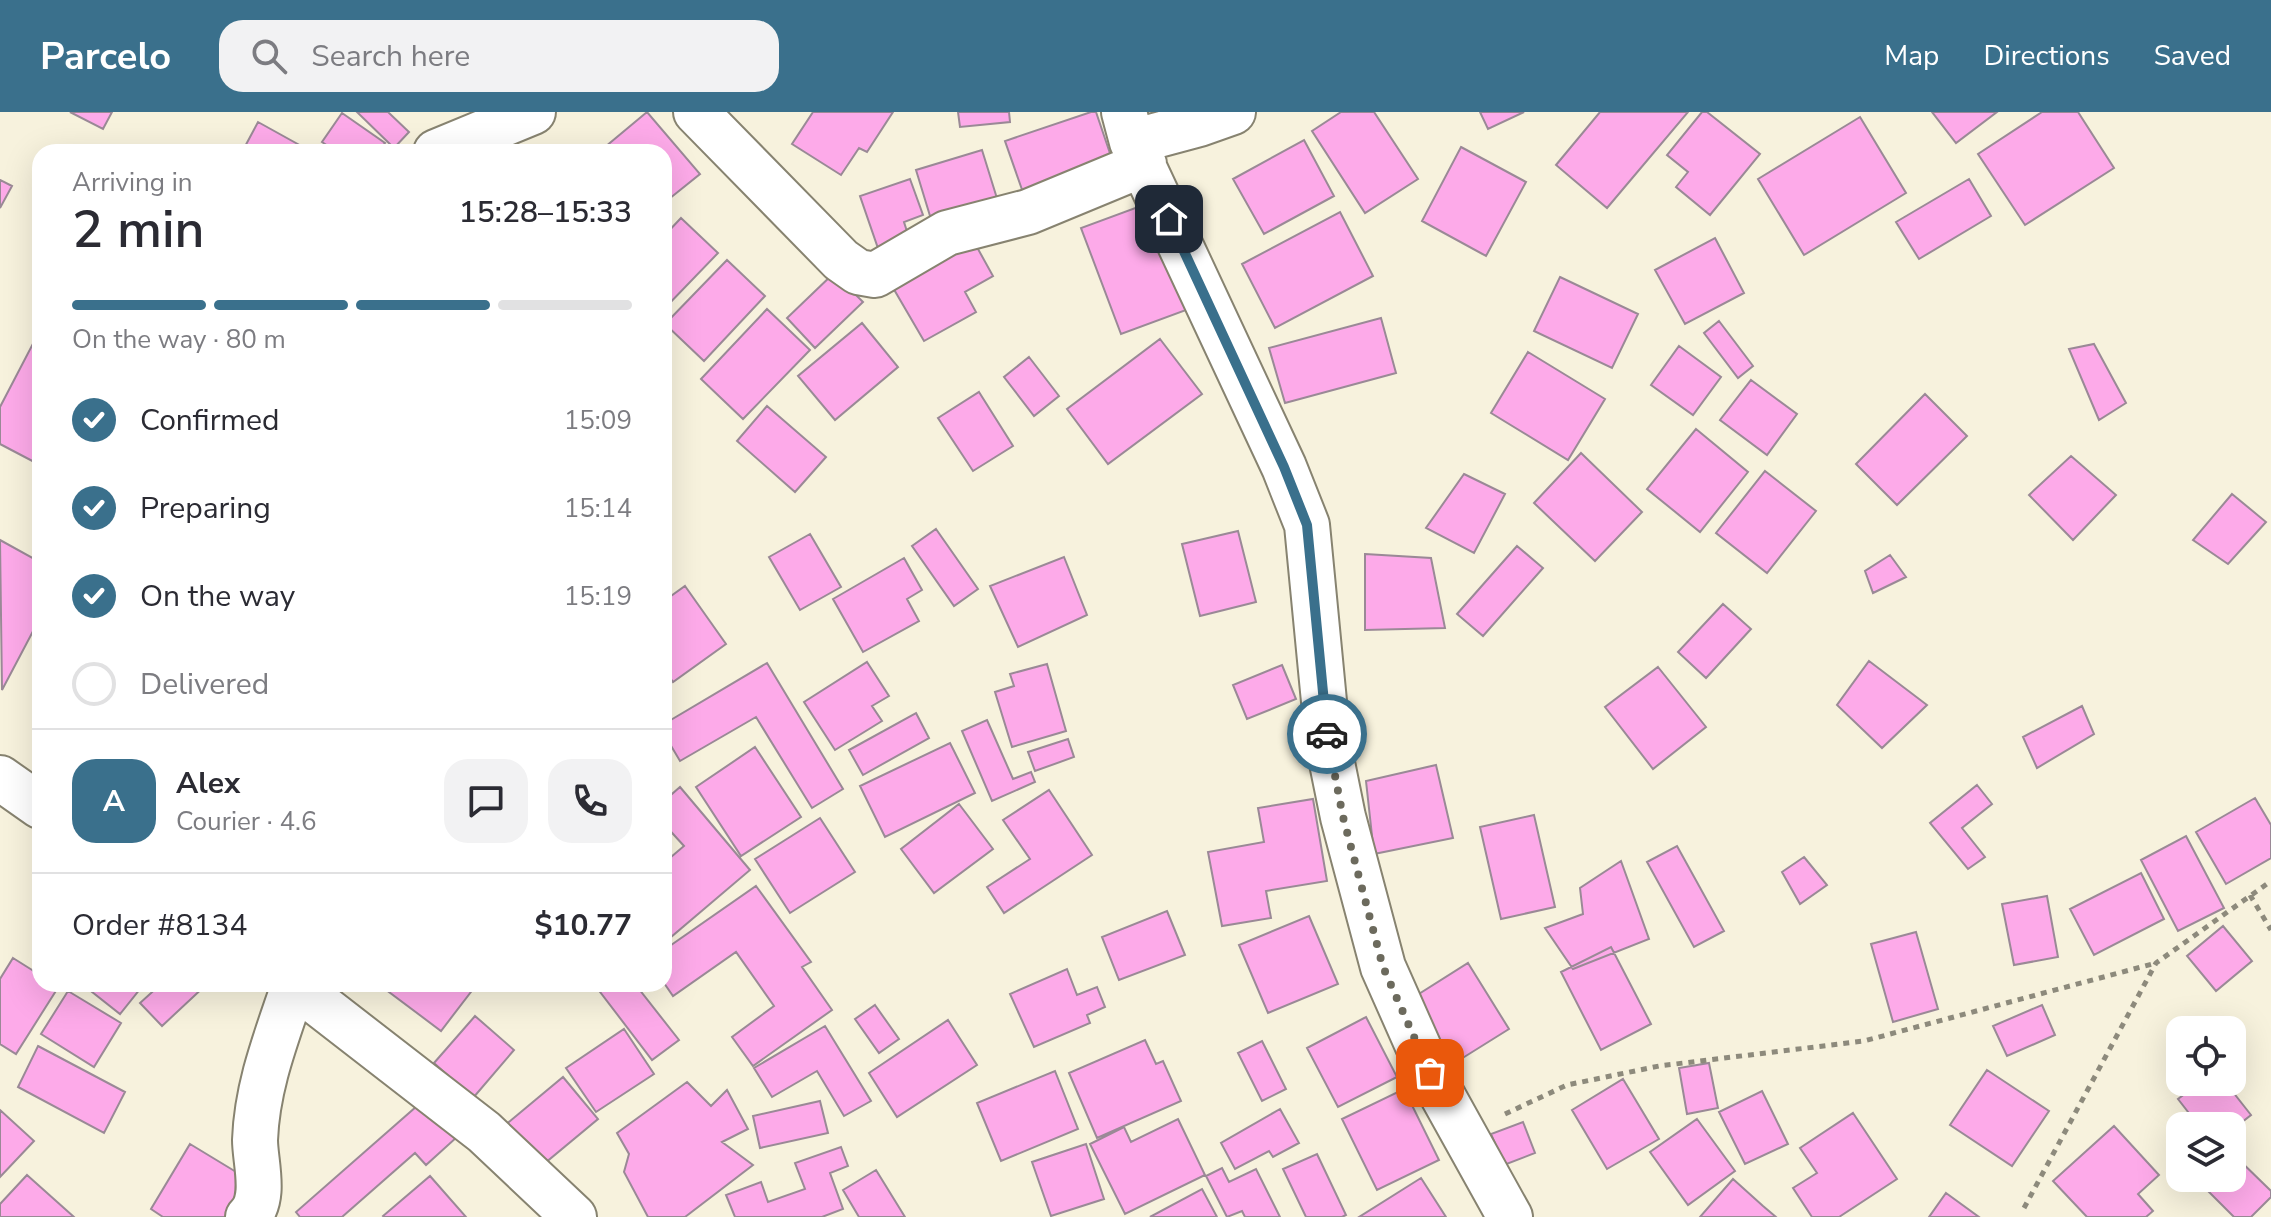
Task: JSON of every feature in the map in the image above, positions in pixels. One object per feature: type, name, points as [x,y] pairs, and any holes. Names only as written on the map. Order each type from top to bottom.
[{"type":"street","points":[[455,144],[533,112]]},
{"type":"street","points":[[696,112],[841,260],[858,272],[875,275],[947,233],[1028,212],[1133,139],[1199,124],[1233,112]]},
{"type":"street","points":[[1133,139],[1284,467],[1307,525],[1328,743],[1343,817],[1383,967],[1430,1073],[1510,1217]]},
{"type":"street","points":[[0,778],[32,800]]},
{"type":"street","points":[[248,1217],[253,1212],[260,1178],[255,1141],[263,1076],[291,992]]},
{"type":"street","points":[[304,992],[484,1132],[574,1217]]},
{"type":"path","points":[[1464,1133],[1567,1085],[1659,1066],[1864,1041],[2156,963],[2271,881]]},
{"type":"path","points":[[2250,895],[2271,930]]},
{"type":"path","points":[[2024,1208],[2156,963]]},
{"type":"building","points":[[70,112],[112,112],[103,129]]},
{"type":"building","points":[[357,112],[388,112],[409,132],[398,144],[390,144]]},
{"type":"building","points":[[647,112],[700,174],[672,197],[672,144],[609,144]]},
{"type":"building","points":[[813,112],[893,112],[867,152],[859,148],[841,175],[792,144]]},
{"type":"building","points":[[958,112],[1009,112],[1010,122],[960,127]]},
{"type":"building","points":[[1096,112],[1116,171],[1026,201],[1005,141]]},
{"type":"building","points":[[1341,112],[1374,112],[1418,179],[1365,213],[1312,131]]},
{"type":"building","points":[[1480,112],[1524,112],[1488,129]]},
{"type":"building","points":[[1600,112],[1688,112],[1607,208],[1556,165]]},
{"type":"building","points":[[1702,112],[1707,112],[1760,154],[1710,215],[1676,187],[1688,172],[1667,155]]},
{"type":"building","points":[[1932,112],[1997,112],[1956,143]]},
{"type":"building","points":[[2042,112],[2078,112],[2114,168],[2025,225],[1978,154]]},
{"type":"building","points":[[342,113],[385,143],[325,144],[322,142]]},
{"type":"building","points":[[1860,117],[1906,193],[1804,255],[1758,179]]},
{"type":"building","points":[[258,122],[298,144],[246,144]]},
{"type":"building","points":[[1304,140],[1334,196],[1264,234],[1233,179]]},
{"type":"building","points":[[1461,147],[1526,182],[1486,256],[1422,221]]},
{"type":"building","points":[[982,150],[1000,208],[934,229],[916,170]]},
{"type":"building","points":[[910,179],[923,215],[904,222],[912,247],[881,257],[860,196]]},
{"type":"building","points":[[1969,179],[1991,216],[1919,259],[1896,222]]},
{"type":"building","points":[[0,180],[12,186],[0,208]]},
{"type":"building","points":[[1157,200],[1197,306],[1121,334],[1081,228]]},
{"type":"building","points":[[1340,212],[1373,276],[1275,328],[1242,264]]},
{"type":"building","points":[[681,218],[718,253],[672,301],[672,228]]},
{"type":"building","points":[[1715,238],[1744,293],[1685,324],[1655,270]]},
{"type":"building","points":[[973,240],[993,276],[965,292],[976,312],[924,341],[892,286]]},
{"type":"building","points":[[727,260],[765,296],[704,361],[672,331],[672,317]]},
{"type":"building","points":[[834,273],[863,302],[815,348],[787,318]]},
{"type":"building","points":[[1560,277],[1638,314],[1612,368],[1534,331]]},
{"type":"building","points":[[767,309],[810,350],[743,419],[701,379]]},
{"type":"building","points":[[1381,318],[1396,373],[1285,403],[1269,348]]},
{"type":"building","points":[[1719,321],[1753,366],[1738,378],[1704,333]]},
{"type":"building","points":[[862,323],[898,367],[835,420],[798,376]]},
{"type":"building","points":[[1160,339],[1202,394],[1108,464],[1067,409]]},
{"type":"building","points":[[2094,344],[2126,403],[2099,420],[2069,349]]},
{"type":"building","points":[[32,346],[32,461],[0,444],[0,407]]},
{"type":"building","points":[[1679,346],[1721,377],[1693,415],[1651,385]]},
{"type":"building","points":[[1528,352],[1605,399],[1568,460],[1491,413]]},
{"type":"building","points":[[1029,357],[1059,396],[1034,416],[1004,377]]},
{"type":"building","points":[[1751,380],[1797,414],[1767,455],[1720,420]]},
{"type":"building","points":[[979,392],[1013,446],[973,471],[938,418]]},
{"type":"building","points":[[1925,394],[1967,436],[1897,505],[1856,464]]},
{"type":"building","points":[[767,406],[826,457],[795,492],[737,441]]},
{"type":"building","points":[[1696,429],[1748,472],[1700,532],[1647,489]]},
{"type":"building","points":[[1581,453],[1642,512],[1595,561],[1534,503]]},
{"type":"building","points":[[2071,456],[2116,495],[2073,540],[2029,495]]},
{"type":"building","points":[[1765,471],[1816,511],[1767,573],[1716,533]]},
{"type":"building","points":[[1464,474],[1505,494],[1474,553],[1426,528]]},
{"type":"building","points":[[2232,494],[2266,522],[2228,564],[2193,540]]},
{"type":"building","points":[[936,529],[978,589],[954,606],[912,546]]},
{"type":"building","points":[[1238,531],[1256,602],[1200,616],[1182,544]]},
{"type":"building","points":[[810,534],[841,587],[800,610],[769,557]]},
{"type":"building","points":[[0,540],[32,558],[32,633],[2,690]]},
{"type":"building","points":[[1517,546],[1543,568],[1483,636],[1457,614]]},
{"type":"building","points":[[1365,554],[1431,558],[1445,628],[1365,630]]},
{"type":"building","points":[[1890,555],[1906,577],[1873,593],[1865,571]]},
{"type":"building","points":[[1064,557],[1087,615],[1018,647],[990,586]]},
{"type":"building","points":[[904,558],[922,590],[907,599],[919,621],[863,652],[833,599]]},
{"type":"building","points":[[685,586],[726,644],[673,682],[672,681],[672,595]]},
{"type":"building","points":[[1723,604],[1751,629],[1706,678],[1678,652]]},
{"type":"building","points":[[1869,661],[1927,705],[1882,748],[1837,705]]},
{"type":"building","points":[[867,662],[889,696],[872,706],[882,721],[835,750],[804,702]]},
{"type":"building","points":[[767,663],[843,789],[812,808],[756,717],[680,761],[672,748],[672,719]]},
{"type":"building","points":[[1047,664],[1066,731],[1012,747],[995,692],[1014,686],[1010,674]]},
{"type":"building","points":[[1282,665],[1296,699],[1247,719],[1233,685]]},
{"type":"building","points":[[1658,667],[1706,727],[1653,769],[1605,707]]},
{"type":"building","points":[[2082,706],[2094,734],[2037,768],[2023,737]]},
{"type":"building","points":[[916,713],[929,738],[863,775],[849,750]]},
{"type":"building","points":[[987,720],[1013,779],[1031,772],[1035,782],[992,801],[962,731]]},
{"type":"building","points":[[1068,739],[1074,757],[1035,771],[1028,752]]},
{"type":"building","points":[[950,743],[975,793],[885,837],[860,786]]},
{"type":"building","points":[[755,747],[801,817],[741,856],[696,787]]},
{"type":"building","points":[[1436,765],[1453,838],[1374,854],[1366,781]]},
{"type":"building","points":[[1977,785],[1992,804],[1962,828],[1985,857],[1968,869],[1930,823]]},
{"type":"building","points":[[680,787],[750,870],[672,936],[672,856],[684,846],[672,833],[672,794]]},
{"type":"building","points":[[1049,790],[1092,855],[1004,913],[987,887],[1030,859],[1003,820]]},
{"type":"building","points":[[2255,798],[2271,825],[2271,858],[2226,884],[2196,832]]},
{"type":"building","points":[[1313,799],[1327,881],[1266,891],[1271,918],[1222,926],[1208,852],[1264,842],[1258,808]]},
{"type":"building","points":[[959,804],[993,849],[934,893],[901,849]]},
{"type":"building","points":[[1534,815],[1555,907],[1501,919],[1480,827]]},
{"type":"building","points":[[820,818],[855,872],[790,913],[755,859]]},
{"type":"building","points":[[2186,836],[2224,908],[2178,931],[2141,860]]},
{"type":"building","points":[[1677,846],[1724,931],[1694,947],[1647,862]]},
{"type":"building","points":[[1804,857],[1827,885],[1800,904],[1782,872]]},
{"type":"building","points":[[1621,861],[1649,939],[1573,969],[1545,928],[1583,914],[1580,888]]},
{"type":"building","points":[[2141,873],[2164,919],[2094,955],[2070,909]]},
{"type":"building","points":[[756,886],[811,962],[802,967],[832,1010],[753,1066],[732,1037],[774,1006],[736,952],[673,996],[670,992],[672,944]]},
{"type":"building","points":[[2047,896],[2058,957],[2014,965],[2002,904]]},
{"type":"building","points":[[1167,911],[1185,955],[1119,980],[1102,937]]},
{"type":"building","points":[[1309,916],[1338,984],[1268,1013],[1239,945]]},
{"type":"building","points":[[2223,926],[2252,961],[2216,991],[2187,956]]},
{"type":"building","points":[[1916,932],[1938,1009],[1893,1022],[1871,944]]},
{"type":"building","points":[[1611,947],[1651,1024],[1601,1050],[1561,972]]},
{"type":"building","points":[[13,958],[32,970],[32,992],[55,992],[16,1054],[0,1044],[0,979]]},
{"type":"building","points":[[1468,963],[1509,1029],[1445,1069],[1403,1004]]},
{"type":"building","points":[[1067,969],[1077,995],[1097,987],[1105,1007],[1087,1015],[1090,1023],[1034,1047],[1010,994]]},
{"type":"building","points":[[67,992],[121,1023],[94,1067],[41,1034]]},
{"type":"building","points":[[92,992],[138,992],[120,1014]]},
{"type":"building","points":[[152,992],[198,992],[162,1026],[140,1003]]},
{"type":"building","points":[[389,992],[471,992],[441,1031]]},
{"type":"building","points":[[600,992],[641,992],[679,1040],[652,1060]]},
{"type":"building","points":[[875,1005],[899,1039],[879,1053],[855,1019]]},
{"type":"building","points":[[2042,1005],[2055,1035],[2007,1056],[1993,1026]]},
{"type":"building","points":[[475,1016],[514,1050],[473,1098],[434,1063]]},
{"type":"building","points":[[1366,1017],[1397,1077],[1338,1107],[1307,1048]]},
{"type":"building","points":[[948,1020],[977,1065],[897,1117],[869,1073]]},
{"type":"building","points":[[825,1026],[871,1101],[844,1116],[817,1071],[772,1097],[754,1068]]},
{"type":"building","points":[[624,1029],[654,1074],[596,1112],[566,1068]]},
{"type":"building","points":[[1145,1040],[1156,1064],[1163,1061],[1181,1101],[1097,1138],[1069,1073]]},
{"type":"building","points":[[1262,1041],[1286,1089],[1262,1101],[1238,1053]]},
{"type":"building","points":[[38,1046],[125,1092],[104,1133],[18,1087]]},
{"type":"building","points":[[1709,1063],[1718,1108],[1687,1114],[1679,1068]]},
{"type":"building","points":[[1987,1070],[2049,1111],[2012,1166],[1950,1125]]},
{"type":"building","points":[[1055,1071],[1078,1129],[1001,1161],[977,1103]]},
{"type":"building","points":[[563,1077],[598,1119],[533,1173],[498,1131]]},
{"type":"building","points":[[1623,1079],[1659,1139],[1607,1169],[1572,1110]]},
{"type":"building","points":[[687,1082],[711,1106],[727,1090],[748,1129],[722,1142],[753,1165],[685,1217],[648,1217],[624,1172],[629,1154],[617,1133]]},
{"type":"building","points":[[1404,1089],[1439,1160],[1377,1190],[1342,1119]]},
{"type":"building","points":[[1762,1091],[1788,1144],[1745,1164],[1719,1112]]},
{"type":"building","points":[[2182,1096],[2236,1096],[2251,1115],[2246,1119],[2246,1112],[2188,1112],[2178,1099]]},
{"type":"building","points":[[425,1099],[457,1137],[426,1165],[415,1153],[342,1217],[300,1217],[296,1212]]},
{"type":"building","points":[[820,1101],[828,1133],[760,1148],[753,1116]]},
{"type":"building","points":[[1280,1109],[1299,1143],[1273,1157],[1269,1151],[1235,1169],[1221,1143]]},
{"type":"building","points":[[0,1110],[34,1141],[0,1177]]},
{"type":"building","points":[[1853,1113],[1897,1179],[1839,1217],[1812,1217],[1793,1188],[1817,1173],[1800,1148]]},
{"type":"building","points":[[1178,1119],[1205,1175],[1125,1214],[1090,1144],[1124,1127],[1131,1142]]},
{"type":"building","points":[[1697,1119],[1735,1171],[1688,1205],[1650,1152]]},
{"type":"building","points":[[1523,1122],[1535,1153],[1504,1165],[1491,1134]]},
{"type":"building","points":[[2114,1126],[2159,1175],[2138,1194],[2153,1211],[2146,1217],[2087,1217],[2053,1181]]},
{"type":"building","points":[[190,1144],[251,1181],[229,1217],[163,1217],[151,1209]]},
{"type":"building","points":[[1086,1144],[1104,1199],[1051,1216],[1032,1162]]},
{"type":"building","points":[[841,1147],[848,1166],[830,1173],[843,1209],[822,1217],[735,1217],[726,1195],[761,1182],[768,1202],[805,1189],[795,1163]]},
{"type":"building","points":[[1317,1154],[1346,1215],[1342,1217],[1306,1217],[1283,1169]]},
{"type":"building","points":[[2246,1167],[2271,1191],[2271,1197],[2251,1217],[2234,1217],[2209,1192],[2246,1192]]},
{"type":"building","points":[[1222,1168],[1229,1182],[1256,1169],[1280,1217],[1245,1217],[1242,1211],[1227,1217],[1206,1176]]},
{"type":"building","points":[[876,1170],[905,1217],[859,1217],[843,1190]]},
{"type":"building","points":[[27,1175],[74,1217],[0,1217],[0,1204]]},
{"type":"building","points":[[430,1176],[466,1217],[383,1216]]},
{"type":"building","points":[[1421,1178],[1446,1217],[1359,1217]]},
{"type":"building","points":[[1733,1179],[1763,1206],[1776,1217],[1700,1217]]},
{"type":"building","points":[[1202,1189],[1217,1217],[1150,1217]]},
{"type":"building","points":[[1946,1193],[1979,1217],[1929,1217]]},
{"type":"way so far","points":[[1327,734],[1343,817],[1383,967],[1430,1073]]},
{"type":"route","points":[[1169,219],[1284,467],[1307,525],[1327,734]]}]
